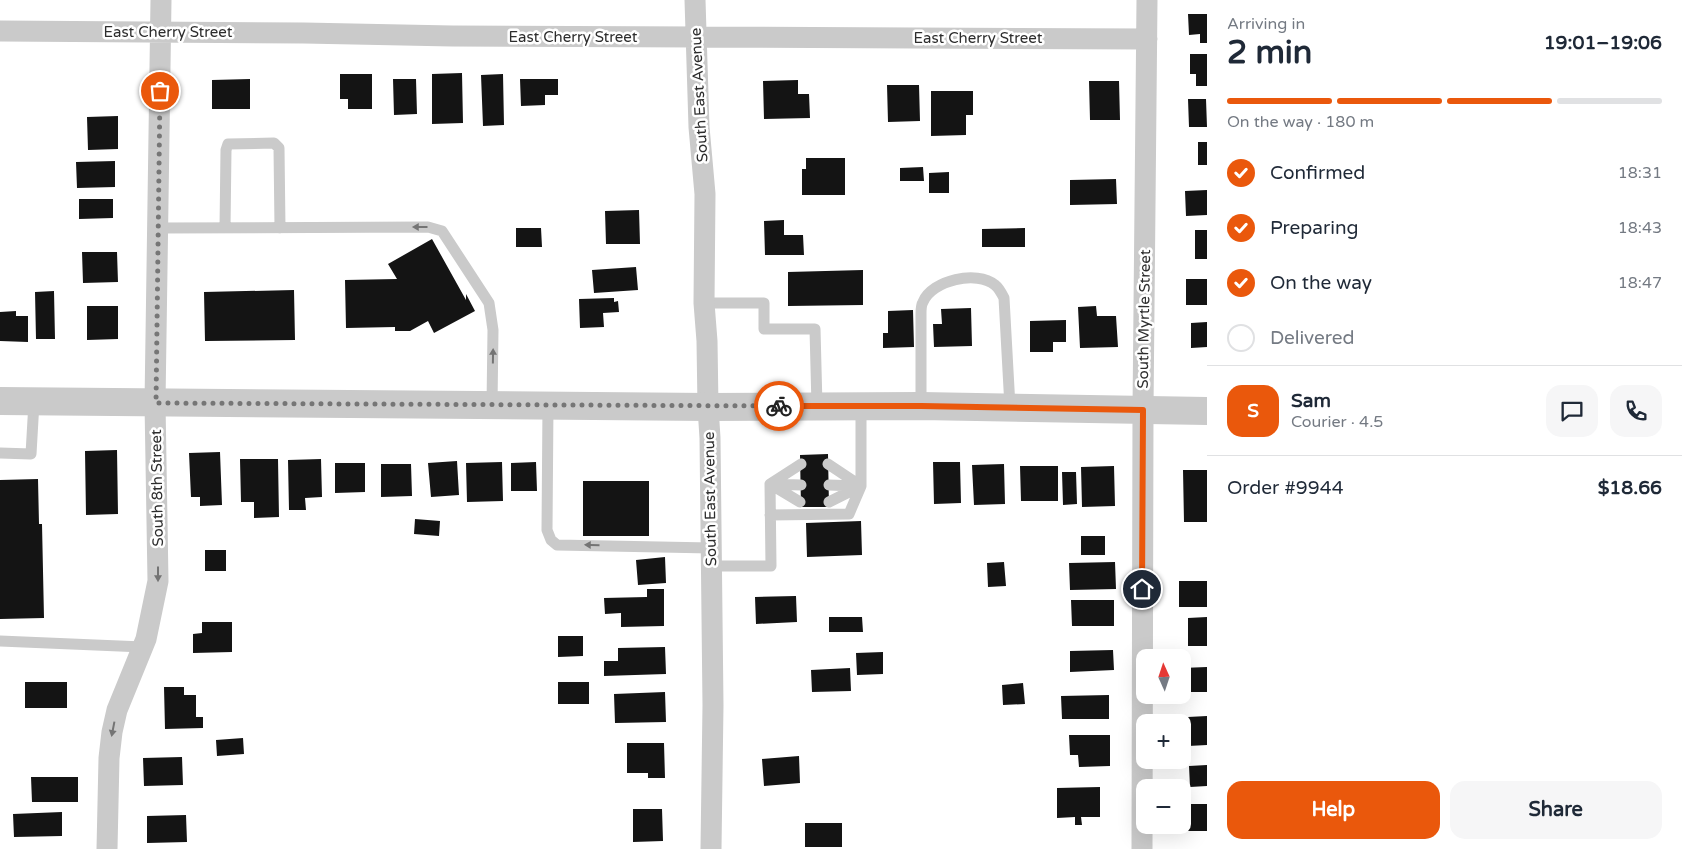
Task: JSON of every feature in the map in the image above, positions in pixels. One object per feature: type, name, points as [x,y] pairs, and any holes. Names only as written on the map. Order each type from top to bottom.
[{"type":"street","name":"South 8th Street","points":[[107,849],[109,758],[112,732],[117,710],[146,639],[158,580],[156,403],[161,0]]},
{"type":"street","name":"South East Avenue","points":[[695,0],[699,127],[705,194],[704,302],[710,438],[713,705],[712,849]]},
{"type":"street","name":"South Myrtle Street","points":[[1142,849],[1143,410],[1147,0]]},
{"type":"street","name":"East Cherry Street","points":[[0,31],[452,36],[1146,39]]},
{"type":"street","points":[[0,401],[708,407],[921,406],[1207,411]]},
{"type":"lane","points":[[225,228],[226,150],[228,144],[265,143],[274,143],[279,148],[285,228]]},
{"type":"lane","points":[[158,228],[428,227],[442,230],[489,303],[493,330],[492,405]]},
{"type":"lane","points":[[921,406],[921,314],[923,302],[938,286],[952,280],[975,278],[996,285],[1004,298],[1010,407]]},
{"type":"lane","points":[[704,302],[764,303],[764,329],[815,330],[817,406]]},
{"type":"lane","points":[[0,453],[31,454],[34,402]]},
{"type":"lane","points":[[548,405],[547,530],[551,540],[557,545],[641,546],[771,566],[770,484]]},
{"type":"lane","points":[[770,515],[849,514],[861,486],[861,406]]},
{"type":"lane","points":[[770,484],[801,464]]},
{"type":"lane","points":[[828,464],[861,486]]},
{"type":"lane","points":[[770,484],[801,485]]},
{"type":"lane","points":[[770,484],[800,502]]},
{"type":"lane","points":[[829,486],[861,486]]},
{"type":"lane","points":[[829,502],[861,486]]},
{"type":"lane","points":[[0,641],[143,647]]},
{"type":"building","points":[[1188,14],[1207,14],[1207,43],[1200,43],[1200,34],[1189,35]]},
{"type":"building","points":[[1190,54],[1207,54],[1207,86],[1196,86],[1196,74],[1190,74]]},
{"type":"building","points":[[462,73],[463,123],[432,124],[432,74]]},
{"type":"building","points":[[340,74],[372,74],[372,109],[348,109],[348,99],[340,99]]},
{"type":"building","points":[[503,74],[504,125],[483,126],[481,75]]},
{"type":"building","points":[[250,79],[250,109],[212,109],[212,80]]},
{"type":"building","points":[[393,79],[416,79],[417,114],[394,115]]},
{"type":"building","points":[[520,79],[558,79],[558,95],[545,95],[545,105],[521,106]]},
{"type":"building","points":[[798,80],[798,94],[809,94],[810,118],[764,119],[763,81]]},
{"type":"building","points":[[1089,81],[1119,81],[1120,120],[1090,120]]},
{"type":"building","points":[[887,85],[919,85],[920,121],[888,122]]},
{"type":"building","points":[[931,91],[973,91],[973,115],[966,115],[966,135],[931,136]]},
{"type":"building","points":[[1188,99],[1206,99],[1207,127],[1189,127]]},
{"type":"building","points":[[118,116],[118,149],[88,150],[87,117]]},
{"type":"building","points":[[1198,142],[1207,142],[1207,165],[1198,165]]},
{"type":"building","points":[[806,158],[845,158],[845,195],[802,195],[802,169],[806,169]]},
{"type":"building","points":[[115,161],[115,187],[77,188],[76,162]]},
{"type":"building","points":[[923,167],[924,181],[900,181],[900,168]]},
{"type":"building","points":[[949,172],[949,193],[929,193],[929,173]]},
{"type":"building","points":[[1116,179],[1117,204],[1070,205],[1070,180]]},
{"type":"building","points":[[1207,190],[1207,215],[1186,216],[1185,191]]},
{"type":"building","points":[[79,199],[113,199],[113,218],[79,219]]},
{"type":"building","points":[[639,210],[640,244],[606,244],[605,211]]},
{"type":"building","points":[[784,220],[784,235],[803,235],[804,255],[765,255],[764,221]]},
{"type":"building","points":[[516,228],[541,228],[542,247],[516,247]]},
{"type":"building","points":[[1025,228],[1025,247],[982,247],[982,229]]},
{"type":"building","points":[[1195,230],[1207,230],[1207,259],[1195,259]]},
{"type":"building","points":[[432,239],[466,300],[466,294],[475,311],[434,333],[428,321],[410,331],[395,331],[395,327],[346,328],[345,280],[397,279],[388,264]]},
{"type":"building","points":[[82,252],[117,252],[118,282],[83,283]]},
{"type":"building","points":[[636,267],[638,290],[594,293],[592,270]]},
{"type":"building","points":[[863,270],[863,305],[788,306],[788,272]]},
{"type":"building","points":[[1186,279],[1207,279],[1207,305],[1186,305]]},
{"type":"building","points":[[294,290],[295,340],[205,341],[204,292]]},
{"type":"building","points":[[54,291],[55,339],[36,339],[35,292]]},
{"type":"building","points":[[614,298],[614,302],[618,301],[619,312],[603,313],[604,327],[580,328],[579,299]]},
{"type":"building","points":[[87,306],[118,306],[118,339],[87,340]]},
{"type":"building","points":[[1096,306],[1097,316],[1116,316],[1118,347],[1080,348],[1078,307]]},
{"type":"building","points":[[971,308],[972,346],[934,347],[933,324],[942,324],[941,309]]},
{"type":"building","points":[[913,310],[914,347],[883,348],[883,333],[888,333],[888,311]]},
{"type":"building","points":[[16,311],[16,316],[28,316],[28,342],[0,341],[0,312]]},
{"type":"building","points":[[1066,320],[1066,342],[1053,342],[1053,352],[1030,352],[1030,321]]},
{"type":"building","points":[[1207,322],[1207,347],[1191,348],[1191,323]]},
{"type":"building","points":[[117,450],[118,514],[86,515],[85,451]]},
{"type":"building","points":[[220,452],[222,505],[200,506],[200,497],[191,497],[189,453]]},
{"type":"building","points":[[828,454],[829,507],[801,507],[800,455]]},
{"type":"building","points":[[240,459],[278,459],[279,517],[254,518],[254,502],[241,502]]},
{"type":"building","points":[[321,459],[322,497],[305,498],[306,510],[289,510],[288,460]]},
{"type":"building","points":[[457,461],[459,495],[431,497],[428,463]]},
{"type":"building","points":[[502,462],[503,501],[467,502],[466,463]]},
{"type":"building","points":[[536,462],[537,491],[511,491],[511,463]]},
{"type":"building","points":[[933,462],[960,462],[961,503],[934,504]]},
{"type":"building","points":[[335,463],[365,463],[365,492],[335,493]]},
{"type":"building","points":[[381,464],[411,464],[412,496],[381,497]]},
{"type":"building","points":[[1004,464],[1005,504],[974,505],[972,465]]},
{"type":"building","points":[[1020,466],[1058,466],[1058,501],[1021,501]]},
{"type":"building","points":[[1114,466],[1115,506],[1082,507],[1081,467]]},
{"type":"building","points":[[1183,470],[1207,470],[1207,522],[1184,522]]},
{"type":"building","points":[[1062,472],[1076,472],[1077,504],[1063,505]]},
{"type":"building","points":[[38,479],[39,524],[42,524],[44,618],[0,619],[0,480]]},
{"type":"building","points":[[583,481],[649,481],[649,536],[583,536]]},
{"type":"building","points":[[415,519],[440,521],[439,536],[414,534]]},
{"type":"building","points":[[861,521],[862,555],[807,557],[806,523]]},
{"type":"building","points":[[1081,536],[1105,536],[1105,555],[1081,555]]},
{"type":"building","points":[[205,550],[226,550],[226,571],[205,571]]},
{"type":"building","points":[[665,557],[666,583],[638,585],[636,560]]},
{"type":"building","points":[[1004,562],[1006,586],[988,587],[987,563]]},
{"type":"building","points":[[1115,562],[1116,589],[1070,590],[1069,563]]},
{"type":"building","points":[[1179,581],[1207,581],[1207,607],[1179,607]]},
{"type":"building","points":[[647,589],[664,589],[664,626],[621,627],[621,613],[605,614],[604,598],[647,597]]},
{"type":"building","points":[[796,596],[797,622],[756,624],[755,597]]},
{"type":"building","points":[[1071,600],[1114,600],[1114,626],[1072,626]]},
{"type":"building","points":[[829,617],[862,617],[863,632],[829,632]]},
{"type":"building","points":[[1207,617],[1207,646],[1188,646],[1188,618]]},
{"type":"building","points":[[202,622],[232,622],[232,652],[193,653],[193,634],[202,633]]},
{"type":"building","points":[[558,636],[583,636],[583,656],[558,657]]},
{"type":"building","points":[[665,647],[666,674],[604,676],[604,661],[618,661],[618,648]]},
{"type":"building","points":[[1113,650],[1114,670],[1070,672],[1070,651]]},
{"type":"building","points":[[883,652],[883,674],[857,675],[856,653]]},
{"type":"building","points":[[1207,667],[1207,692],[1191,692],[1191,668]]},
{"type":"building","points":[[850,668],[851,691],[812,692],[811,670]]},
{"type":"building","points":[[25,682],[67,682],[67,708],[25,708]]},
{"type":"building","points":[[558,682],[589,682],[589,704],[558,704]]},
{"type":"building","points":[[1023,683],[1025,704],[1003,705],[1002,685]]},
{"type":"building","points":[[164,687],[184,687],[184,695],[196,695],[196,717],[203,717],[203,728],[165,729]]},
{"type":"building","points":[[665,692],[666,722],[615,723],[614,694]]},
{"type":"building","points":[[1109,695],[1109,719],[1062,719],[1061,696]]},
{"type":"building","points":[[1207,716],[1207,745],[1191,746],[1191,717]]},
{"type":"building","points":[[1069,735],[1110,735],[1110,766],[1079,767],[1078,755],[1070,755]]},
{"type":"building","points":[[243,738],[244,754],[217,756],[216,740]]},
{"type":"building","points":[[627,743],[664,743],[665,778],[648,778],[648,773],[627,773]]},
{"type":"building","points":[[799,756],[800,783],[764,786],[762,759]]},
{"type":"building","points":[[182,757],[183,785],[144,786],[143,758]]},
{"type":"building","points":[[1207,765],[1207,786],[1191,787],[1189,769],[1191,769],[1191,766]]},
{"type":"building","points":[[31,777],[78,777],[78,802],[32,802]]},
{"type":"building","points":[[1100,787],[1100,817],[1081,817],[1082,825],[1075,825],[1075,817],[1057,818],[1057,788]]},
{"type":"building","points":[[1191,804],[1207,804],[1207,831],[1191,831]]},
{"type":"building","points":[[633,809],[662,809],[663,841],[633,842]]},
{"type":"building","points":[[62,812],[62,836],[14,837],[13,814]]},
{"type":"building","points":[[186,815],[187,842],[147,843],[147,816]]},
{"type":"building","points":[[805,823],[842,823],[842,847],[805,847]]},
{"type":"way so far","points":[[160,91],[156,403],[779,406]]},
{"type":"route","points":[[779,406],[921,406],[1143,410],[1142,589]]}]
